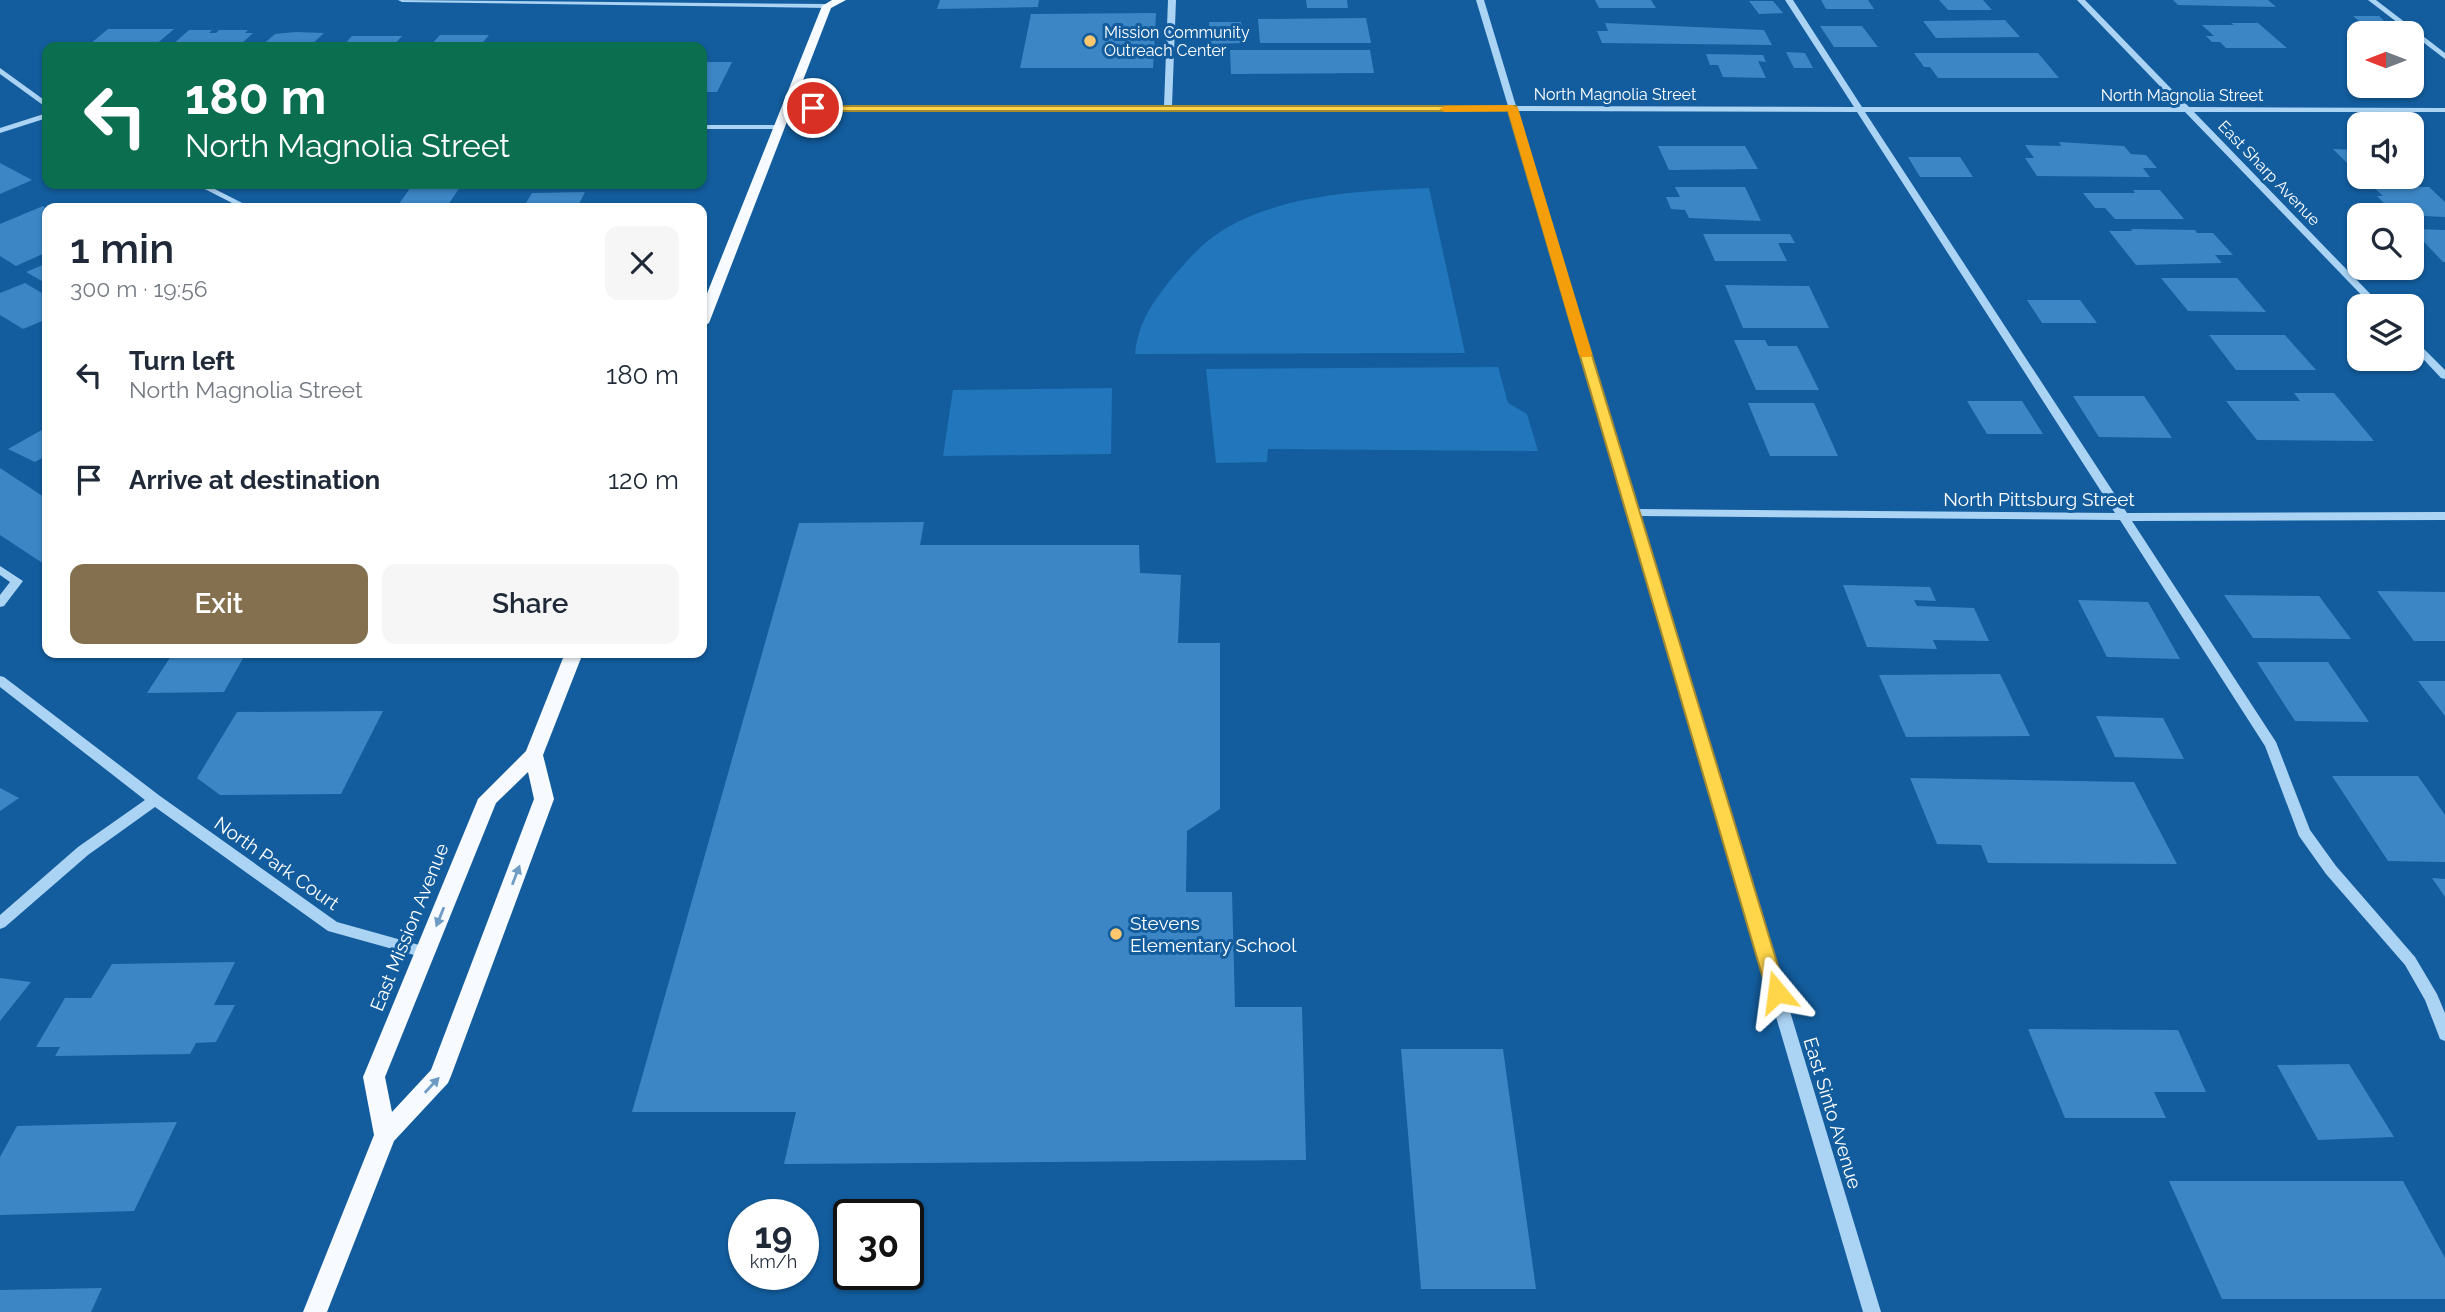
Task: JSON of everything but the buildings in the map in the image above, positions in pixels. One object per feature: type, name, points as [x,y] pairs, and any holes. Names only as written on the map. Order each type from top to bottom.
[{"type":"main road","points":[[707,310],[786,108],[823,3],[841,0]]},
{"type":"main road","name":"East Mission Avenue","points":[[385,1135],[374,1077],[488,799],[534,755],[572,658]]},
{"type":"main road","points":[[315,1312],[385,1135],[440,1076],[544,799],[534,755]]},
{"type":"street","points":[[402,0],[823,3]]},
{"type":"street","points":[[1168,109],[1172,0]]},
{"type":"street","name":"East Sinto Avenue","points":[[1480,0],[1872,1312]]},
{"type":"street","points":[[1789,0],[2271,745],[2304,832],[2331,870],[2410,961],[2432,998],[2445,1034]]},
{"type":"street","name":"East Sharp Avenue","points":[[2081,0],[2365,294]]},
{"type":"street","points":[[2372,0],[2445,57]]},
{"type":"street","points":[[0,70],[42,102]]},
{"type":"street","name":"North Magnolia Street","points":[[786,108],[2445,110]]},
{"type":"street","points":[[0,131],[42,117]]},
{"type":"street","points":[[707,127],[778,127]]},
{"type":"street","points":[[209,189],[238,203]]},
{"type":"street","points":[[2424,354],[2445,376]]},
{"type":"street","name":"North Pittsburg Street","points":[[1633,512],[2124,517],[2445,516]]},
{"type":"street","points":[[0,570],[17,581],[0,603]]},
{"type":"street","name":"North Park Court","points":[[0,680],[155,800],[333,927],[425,952]]},
{"type":"street","points":[[0,923],[83,851],[155,800]]},
{"type":"shaded area","points":[[1429,188],[1465,353],[1135,354],[1146,316],[1168,283],[1203,245],[1240,221],[1266,210],[1319,197]]},
{"type":"shaded area","points":[[1498,367],[1508,403],[1527,414],[1538,451],[1268,449],[1267,462],[1216,463],[1206,369]]},
{"type":"shaded area","points":[[1112,388],[1111,454],[943,456],[953,390]]},
{"type":"slow traffic","points":[[1445,109],[1512,108],[1586,354]]},
{"type":"place","name":"Mission Community Outreach Center","points":[[1090,41]]},
{"type":"place","name":"Stevens Elementary School","points":[[1116,934]]},
{"type":"route","points":[[813,108],[1512,108],[1777,992]]}]
